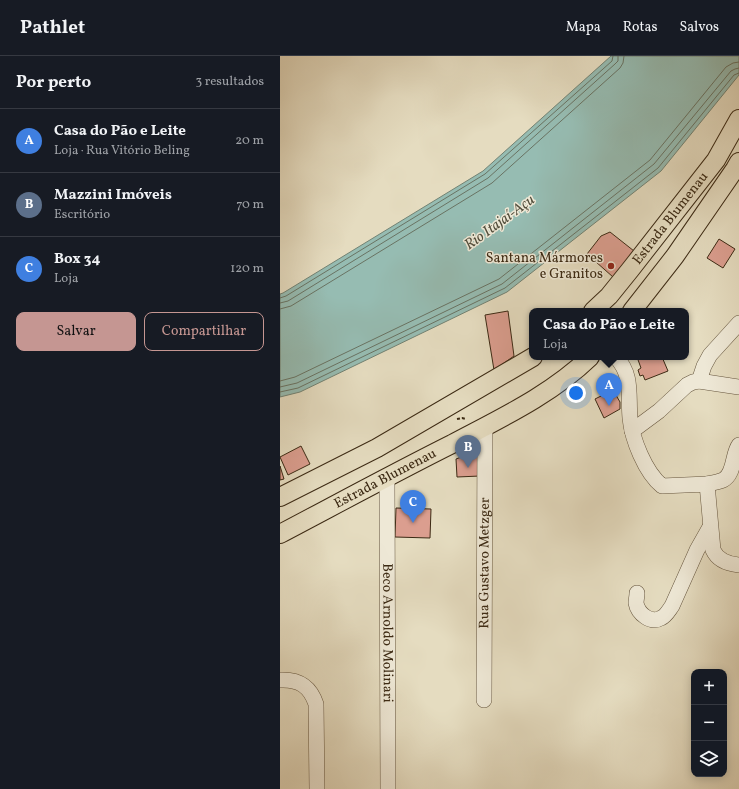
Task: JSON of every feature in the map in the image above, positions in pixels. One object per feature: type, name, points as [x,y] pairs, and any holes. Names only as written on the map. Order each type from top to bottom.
[{"type":"main road","name":"Estrada Blumenau","points":[[596,308],[617,286],[716,160],[739,118]]},
{"type":"main road","name":"Estrada Blumenau","points":[[634,308],[675,256],[739,162]]},
{"type":"main road","points":[[280,497],[377,448],[529,359]]},
{"type":"main road","name":"Estrada Blumenau","points":[[280,534],[509,414],[570,375],[587,360]]},
{"type":"street","points":[[699,381],[704,366],[710,356],[739,323]]},
{"type":"street","points":[[619,360],[626,372],[628,381],[630,418],[636,445],[644,462],[657,482],[662,486],[708,484],[723,480],[729,475],[736,449],[739,445]]},
{"type":"street","points":[[632,431],[658,411],[687,385],[693,382],[699,381],[739,387]]},
{"type":"street","name":"Rua Gustavo Metzger","points":[[484,426],[484,700]]},
{"type":"street","name":"Beco Arnoldo Molinari","points":[[388,477],[388,789]]},
{"type":"street","points":[[708,484],[710,527],[715,555],[725,562],[739,565]]},
{"type":"street","points":[[637,594],[636,603],[644,616],[648,619],[660,619],[666,614],[672,606],[710,527]]},
{"type":"street","points":[[280,680],[298,682],[313,695],[316,704],[317,789]]},
{"type":"water","name":"Rio Itajaí-Açu","points":[[611,56],[739,56],[739,75],[661,171],[507,292],[300,392],[280,397],[280,294],[483,171]]},
{"type":"building","name":"Santana Mármores e Granitos","points":[[610,232],[634,251],[613,277],[587,254],[601,236]]},
{"type":"building","points":[[719,239],[735,249],[723,268],[707,258]]},
{"type":"building","points":[[508,311],[514,356],[494,370],[485,315]]},
{"type":"building","points":[[638,360],[663,360],[668,371],[645,380],[643,375],[640,376],[638,370],[641,368]]},
{"type":"building","points":[[613,390],[620,402],[620,409],[604,418],[595,399]]},
{"type":"building","points":[[301,446],[310,464],[288,475],[280,457]]},
{"type":"building","points":[[480,450],[480,476],[457,477],[456,459]]},
{"type":"building","points":[[280,466],[284,479],[280,480]]},
{"type":"building","points":[[396,508],[431,509],[430,538],[395,537]]},
{"type":"place","name":"Santana Mármores e Granitos","points":[[611,266]]},
{"type":"place","name":"Casa do Pão e Leite","points":[[609,406]]},
{"type":"place","name":"Mazzini Imóveis","points":[[468,468]]},
{"type":"place","name":"Box 34","points":[[413,523]]}]
